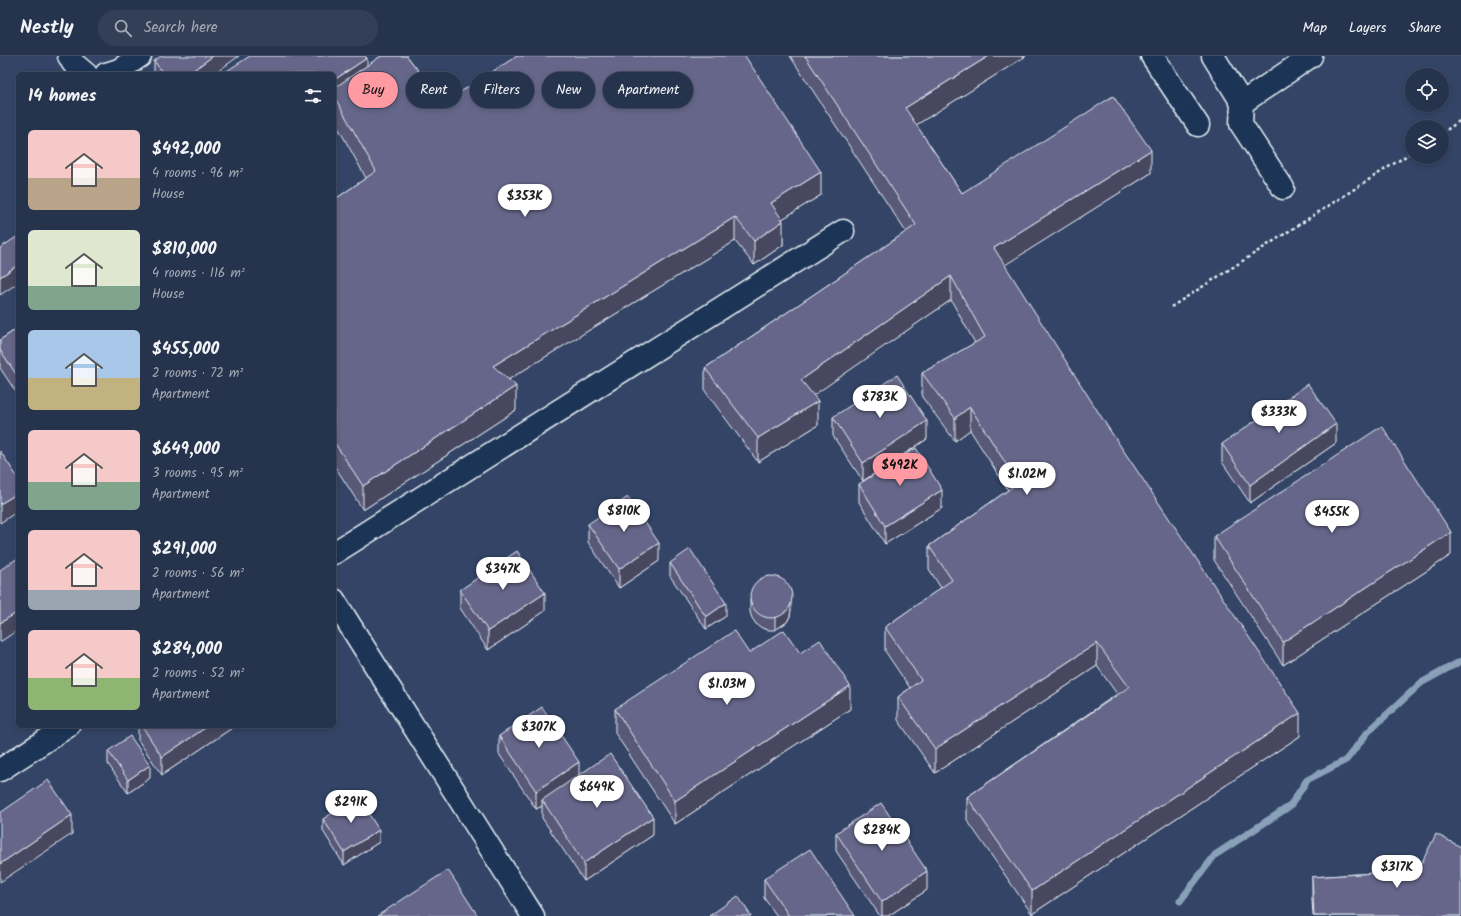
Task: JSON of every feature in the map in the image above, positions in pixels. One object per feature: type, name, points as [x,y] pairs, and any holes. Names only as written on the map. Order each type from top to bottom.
[{"type":"lane","points":[[68,56],[73,63],[84,72]]},
{"type":"lane","points":[[112,72],[119,70],[140,56]]},
{"type":"lane","points":[[1152,56],[1198,125]]},
{"type":"lane","points":[[1213,56],[1242,103],[1241,124],[1283,188]]},
{"type":"lane","points":[[1242,103],[1311,56]]},
{"type":"lane","points":[[336,552],[843,231]]},
{"type":"lane","points":[[336,603],[533,916]]},
{"type":"lane","points":[[0,770],[65,728]]},
{"type":"path","points":[[1449,128],[1461,120]]},
{"type":"path","points":[[1171,307],[1405,157]]},
{"type":"building","points":[[161,56],[213,56],[191,72],[162,72],[154,61]]},
{"type":"building","points":[[250,56],[365,56],[367,58],[336,79],[336,72],[225,72]]},
{"type":"building","points":[[381,56],[407,56],[419,72],[406,72],[406,108],[462,108],[462,91],[470,86],[470,108],[534,108],[534,72],[492,72],[517,56],[745,56],[821,172],[771,203],[783,221],[754,241],[735,217],[493,366],[516,386],[363,486],[336,445],[336,199],[376,171],[336,100],[336,87],[348,78],[348,108],[398,108],[398,72],[358,72]]},
{"type":"building","points":[[805,56],[989,56],[905,108],[962,193],[1113,96],[1151,150],[994,248],[1109,429],[1300,713],[1032,891],[967,797],[1129,687],[1097,643],[935,749],[898,697],[921,680],[885,627],[952,580],[929,546],[1018,483],[970,407],[955,418],[922,373],[985,337],[951,276],[801,380],[818,401],[758,438],[705,368],[916,225]]},
{"type":"building","points":[[16,237],[16,266],[0,277],[0,248]]},
{"type":"building","points":[[16,329],[16,374],[0,350],[0,340]]},
{"type":"building","points":[[897,375],[927,421],[863,463],[833,417]]},
{"type":"building","points":[[1308,384],[1336,424],[1250,485],[1222,444]]},
{"type":"building","points":[[1382,426],[1451,532],[1283,642],[1214,536]]},
{"type":"building","points":[[916,448],[942,490],[885,526],[859,484]]},
{"type":"building","points":[[0,451],[16,475],[16,494],[0,504]]},
{"type":"building","points":[[628,497],[659,543],[619,569],[588,524]]},
{"type":"building","points":[[690,549],[726,603],[706,617],[670,563]]},
{"type":"building","points":[[517,551],[545,593],[488,631],[460,590]]},
{"type":"building","points":[[16,559],[16,613],[0,623],[0,570]]},
{"type":"building","points":[[771,576],[786,582],[792,597],[786,612],[771,618],[756,612],[750,597],[756,582]]},
{"type":"building","points":[[784,630],[800,653],[820,640],[850,686],[675,801],[615,709],[734,631],[749,653]]},
{"type":"building","points":[[542,707],[579,762],[536,791],[499,736]]},
{"type":"building","points":[[143,728],[205,728],[162,757]]},
{"type":"building","points":[[130,736],[150,765],[128,780],[108,751]]},
{"type":"building","points":[[610,754],[653,817],[584,863],[542,800]]},
{"type":"building","points":[[48,780],[72,815],[0,864],[0,813]]},
{"type":"building","points":[[358,797],[379,830],[344,852],[323,819]]},
{"type":"building","points":[[881,803],[927,871],[882,902],[836,833]]},
{"type":"building","points":[[1436,834],[1461,847],[1461,916],[1314,916],[1312,877],[1406,871],[1405,865],[1421,864]]},
{"type":"building","points":[[810,849],[855,916],[789,916],[764,879]]},
{"type":"building","points":[[448,870],[478,916],[377,916]]},
{"type":"building","points":[[738,896],[751,916],[709,916]]},
{"type":"waterway","points":[[1180,901],[1215,855],[1290,806],[1307,780],[1346,760],[1368,732],[1421,683],[1461,661]]}]
